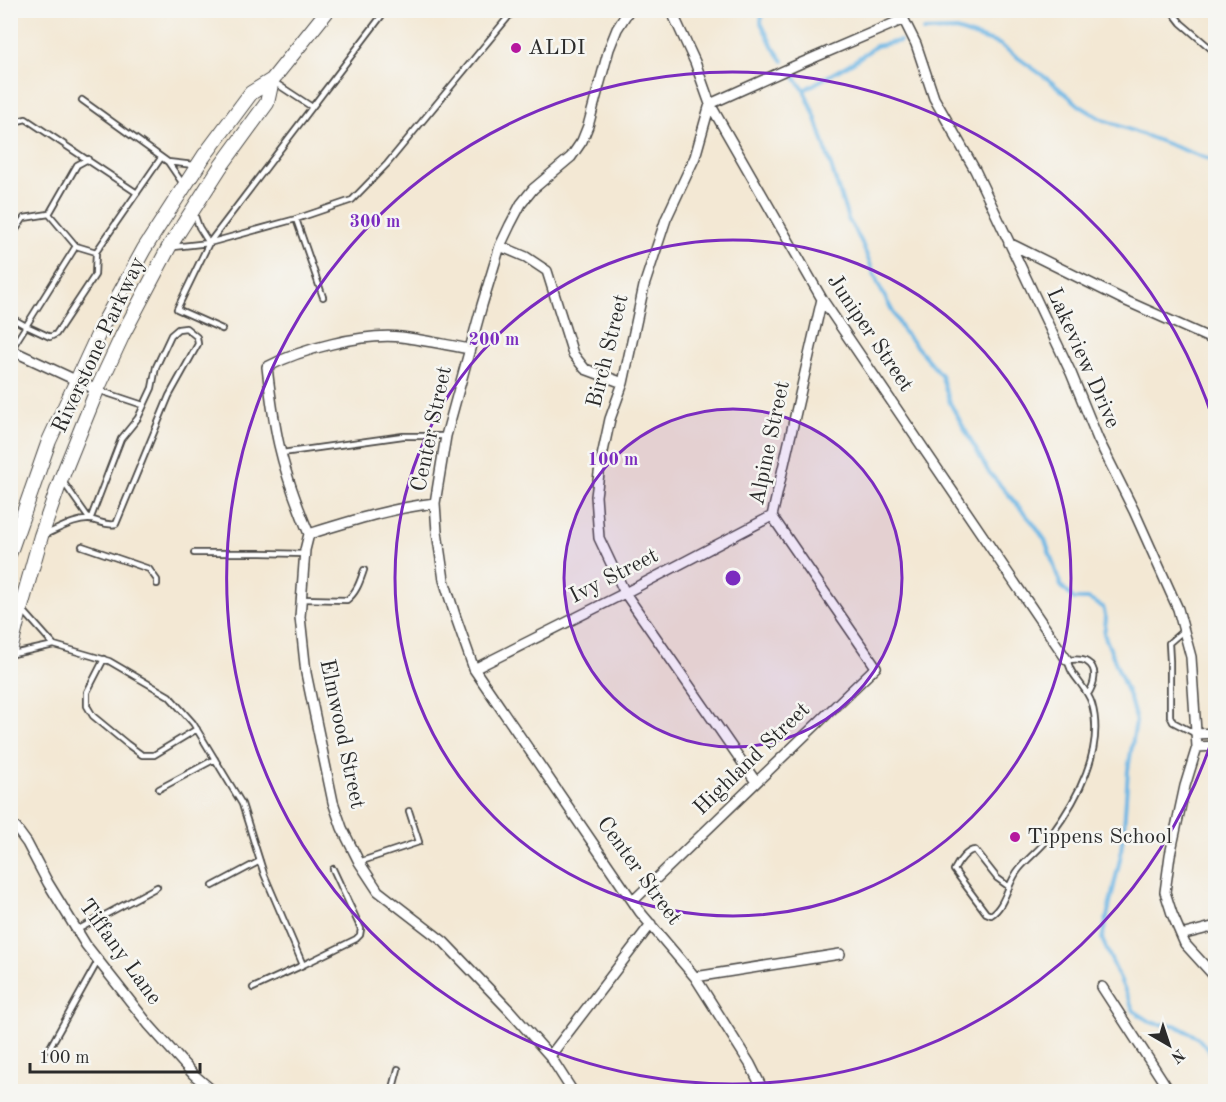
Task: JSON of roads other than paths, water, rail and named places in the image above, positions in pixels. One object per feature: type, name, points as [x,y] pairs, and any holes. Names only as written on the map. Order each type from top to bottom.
[{"type":"main road","name":"Riverstone Parkway","points":[[10,552],[49,441],[103,324],[144,249],[198,165],[251,93],[272,80],[328,10]]},
{"type":"main road","name":"Riverstone Parkway","points":[[10,653],[41,536],[97,390],[123,334],[193,209],[267,103],[272,80]]},
{"type":"street","name":"Center Street","points":[[629,10],[617,28],[609,49],[582,141],[571,157],[533,189],[522,204],[500,246],[446,436],[435,503],[437,532],[444,580],[474,669],[640,912],[695,977],[750,1064],[764,1092]]},
{"type":"street","name":"Juniper Street","points":[[671,10],[695,62],[710,104],[822,299],[1067,660]]},
{"type":"street","points":[[710,104],[902,15]]},
{"type":"street","name":"Lakeview Drive","points":[[902,15],[916,44],[934,98],[975,170],[1178,609],[1191,657],[1197,747],[1185,786],[1172,844],[1165,892],[1185,944],[1215,978]]},
{"type":"street","name":"Birch Street","points":[[710,104],[695,157],[666,219],[644,286],[623,382],[610,419],[596,496],[599,538],[625,593],[756,782]]},
{"type":"street","points":[[1009,243],[1124,300],[1215,341]]},
{"type":"street","points":[[500,246],[526,257],[547,271],[573,354],[585,369],[623,382]]},
{"type":"street","name":"Alpine Street","points":[[822,299],[772,516],[859,643]]},
{"type":"street","points":[[435,503],[411,506],[366,517],[309,534],[281,453],[267,367],[281,359],[313,348],[380,336],[401,337],[470,349]]},
{"type":"street","points":[[11,351],[97,390]]},
{"type":"street","name":"Ivy Street","points":[[474,669],[772,516]]},
{"type":"street","name":"Elmwood Street","points":[[309,534],[305,554],[300,617],[306,673],[324,765],[342,828],[359,862],[378,891],[444,942],[510,1011],[549,1056],[573,1092]]},
{"type":"street","name":"Highland Street","points":[[633,901],[876,667],[859,643]]},
{"type":"street","points":[[1196,734],[1215,733]]},
{"type":"street","points":[[1197,747],[1215,747]]},
{"type":"street","name":"Tiffany Lane","points":[[10,824],[16,828],[27,843],[48,883],[98,961],[149,1025],[193,1074],[214,1092]]},
{"type":"street","points":[[549,1056],[651,924]]},
{"type":"street","points":[[1181,935],[1215,926]]},
{"type":"street","points":[[695,977],[840,954]]},
{"type":"street","points":[[1102,987],[1170,1092]]},
{"type":"lane","points":[[222,329],[177,309],[209,243],[386,10]]},
{"type":"lane","points":[[170,248],[209,243],[296,219],[352,200],[387,164],[514,10]]},
{"type":"lane","points":[[1171,10],[1181,23],[1215,53]]},
{"type":"lane","points":[[272,80],[312,107]]},
{"type":"lane","points":[[82,100],[168,162],[198,165]]},
{"type":"lane","points":[[10,126],[26,119],[137,193]]},
{"type":"lane","points":[[10,317],[50,337],[56,334],[95,275],[96,252],[161,158]]},
{"type":"lane","points":[[49,214],[77,165],[88,159]]},
{"type":"lane","points":[[168,162],[184,186]]},
{"type":"lane","points":[[193,209],[199,227],[209,243]]},
{"type":"lane","points":[[10,238],[24,218],[49,214]]},
{"type":"lane","points":[[49,214],[76,246],[96,252]]},
{"type":"lane","points":[[296,219],[323,297]]},
{"type":"lane","points":[[11,351],[76,246]]},
{"type":"lane","points":[[41,536],[77,522],[90,520],[110,526],[116,524],[169,396],[198,344],[197,337],[186,328],[178,329],[171,335],[156,368],[152,388],[138,418],[121,439],[90,520]]},
{"type":"lane","points":[[97,390],[144,405]]},
{"type":"lane","points":[[281,453],[403,436],[446,436]]},
{"type":"lane","points":[[61,479],[90,520]]},
{"type":"lane","points":[[82,546],[148,569],[158,584]]},
{"type":"lane","points":[[194,553],[305,554]]},
{"type":"lane","points":[[302,599],[347,600],[357,589],[364,570]]},
{"type":"lane","points":[[21,608],[54,645]]},
{"type":"lane","points":[[1184,630],[1169,643],[1170,716],[1173,722],[1196,734]]},
{"type":"lane","points":[[10,653],[54,645],[110,661],[169,696],[193,723],[242,804],[264,874],[303,964]]},
{"type":"lane","points":[[104,659],[87,692],[87,706],[93,716],[127,744],[142,755],[154,754],[197,729]]},
{"type":"lane","points":[[1008,886],[998,878],[975,850],[969,851],[954,870],[988,915],[996,912],[1018,871],[1050,837],[1062,819],[1085,779],[1094,748],[1092,703],[1071,671],[1067,660],[1084,660],[1094,670],[1094,685],[1088,694]]},
{"type":"lane","points":[[159,789],[215,759]]},
{"type":"lane","points":[[359,862],[419,842],[410,811]]},
{"type":"lane","points":[[213,886],[260,861]]},
{"type":"lane","points":[[253,988],[356,939],[360,935],[361,929],[333,869]]},
{"type":"lane","points":[[77,931],[157,887]]},
{"type":"lane","points":[[49,1049],[98,961]]},
{"type":"lane","points":[[392,1092],[398,1069]]},
{"type":"waterway","points":[[762,10],[761,23],[783,61]]},
{"type":"waterway","points":[[923,31],[956,30],[999,44],[1049,80],[1080,106],[1101,119],[1216,162]]},
{"type":"waterway","points":[[804,90],[876,46],[900,41]]},
{"type":"waterway","points":[[794,76],[804,90],[815,116],[848,219],[861,241],[879,286],[903,331],[941,375],[950,403],[988,471],[1045,540],[1061,586],[1074,599],[1088,599],[1103,607],[1106,619],[1104,634],[1130,699],[1136,721],[1128,770],[1120,859],[1102,939],[1134,1011],[1151,1022],[1175,1025],[1197,1037],[1208,1049],[1216,1063]]},
{"type":"place","name":"ALDI","points":[[516,48]]},
{"type":"place","name":"Tippens School","points":[[1015,837]]}]
